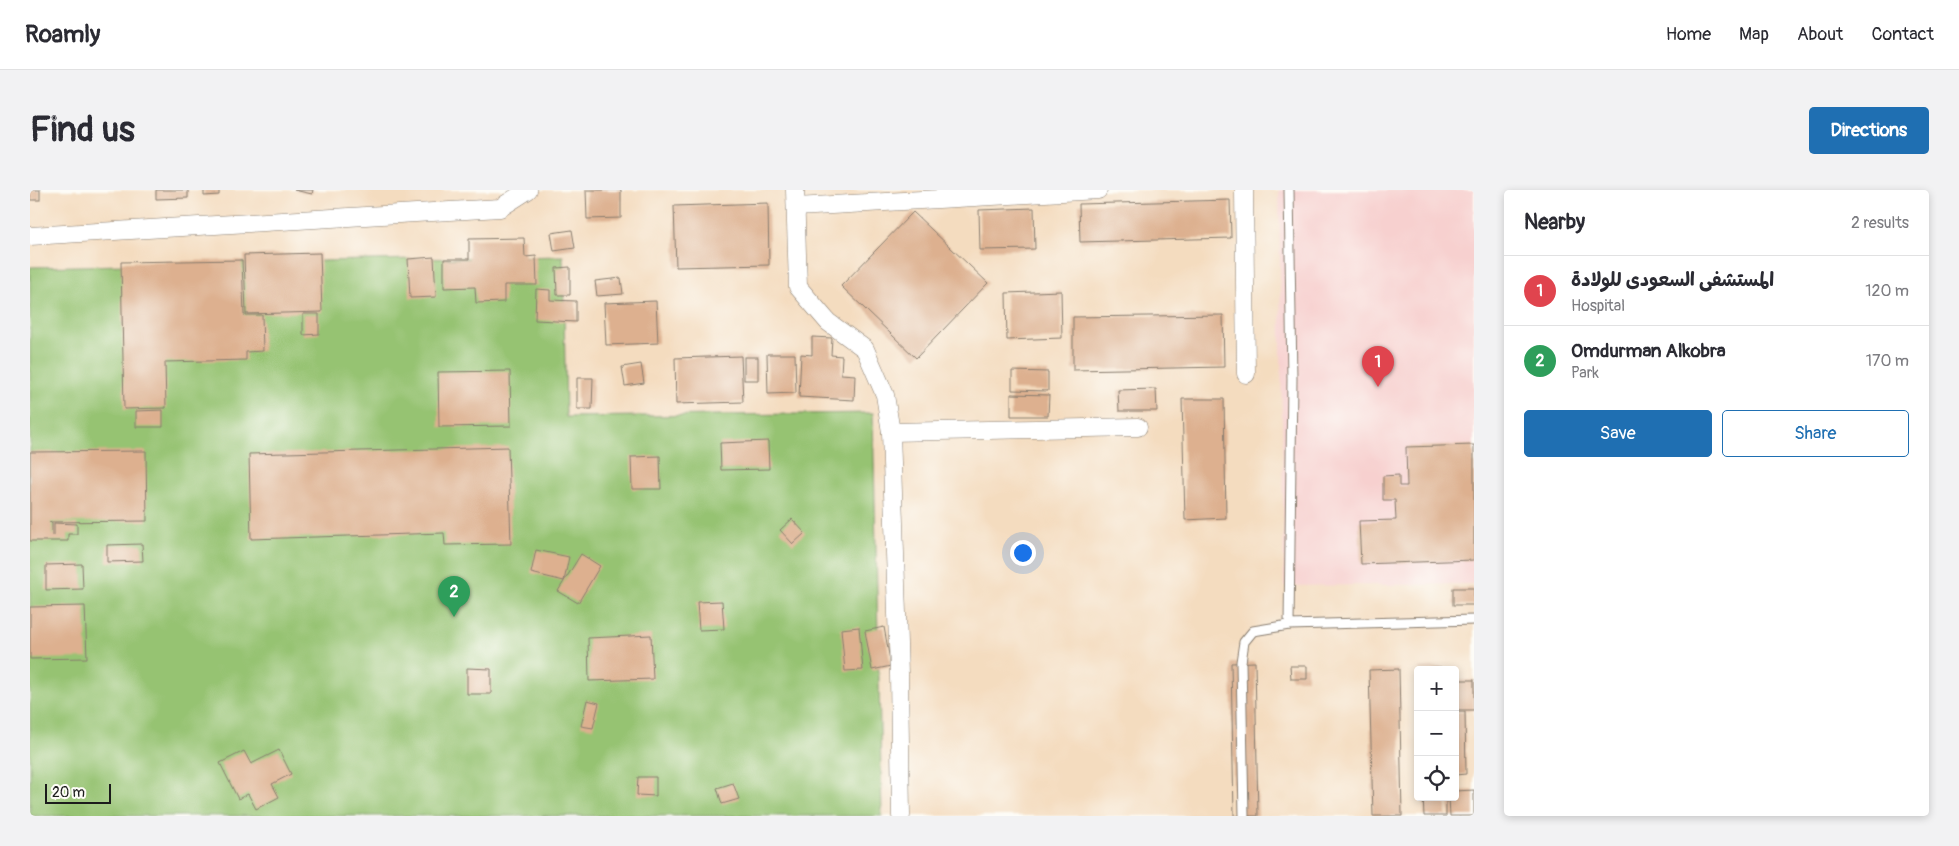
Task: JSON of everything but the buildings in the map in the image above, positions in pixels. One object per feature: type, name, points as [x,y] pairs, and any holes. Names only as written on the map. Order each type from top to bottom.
[{"type":"street","points":[[30,236],[500,208],[528,190]]},
{"type":"street","points":[[901,816],[899,674],[891,432],[885,395],[865,349],[828,322],[798,287],[796,199],[1098,190]]},
{"type":"street","points":[[1244,190],[1246,374]]},
{"type":"street","points":[[891,432],[1138,426]]},
{"type":"lane","points":[[1289,190],[1292,379],[1289,624]]},
{"type":"lane","points":[[1244,816],[1241,662],[1244,642],[1253,632],[1289,624],[1474,620]]},
{"type":"shaded area","points":[[1279,190],[1474,190],[1474,584],[1284,586]]},
{"type":"green space","points":[[563,256],[566,417],[873,413],[882,816],[30,816],[30,267]]},
{"type":"place","name":"المستشفى السعودى للولادة","points":[[1378,387]]},
{"type":"place","name":"Omdurman Alkobra","points":[[454,617]]}]
